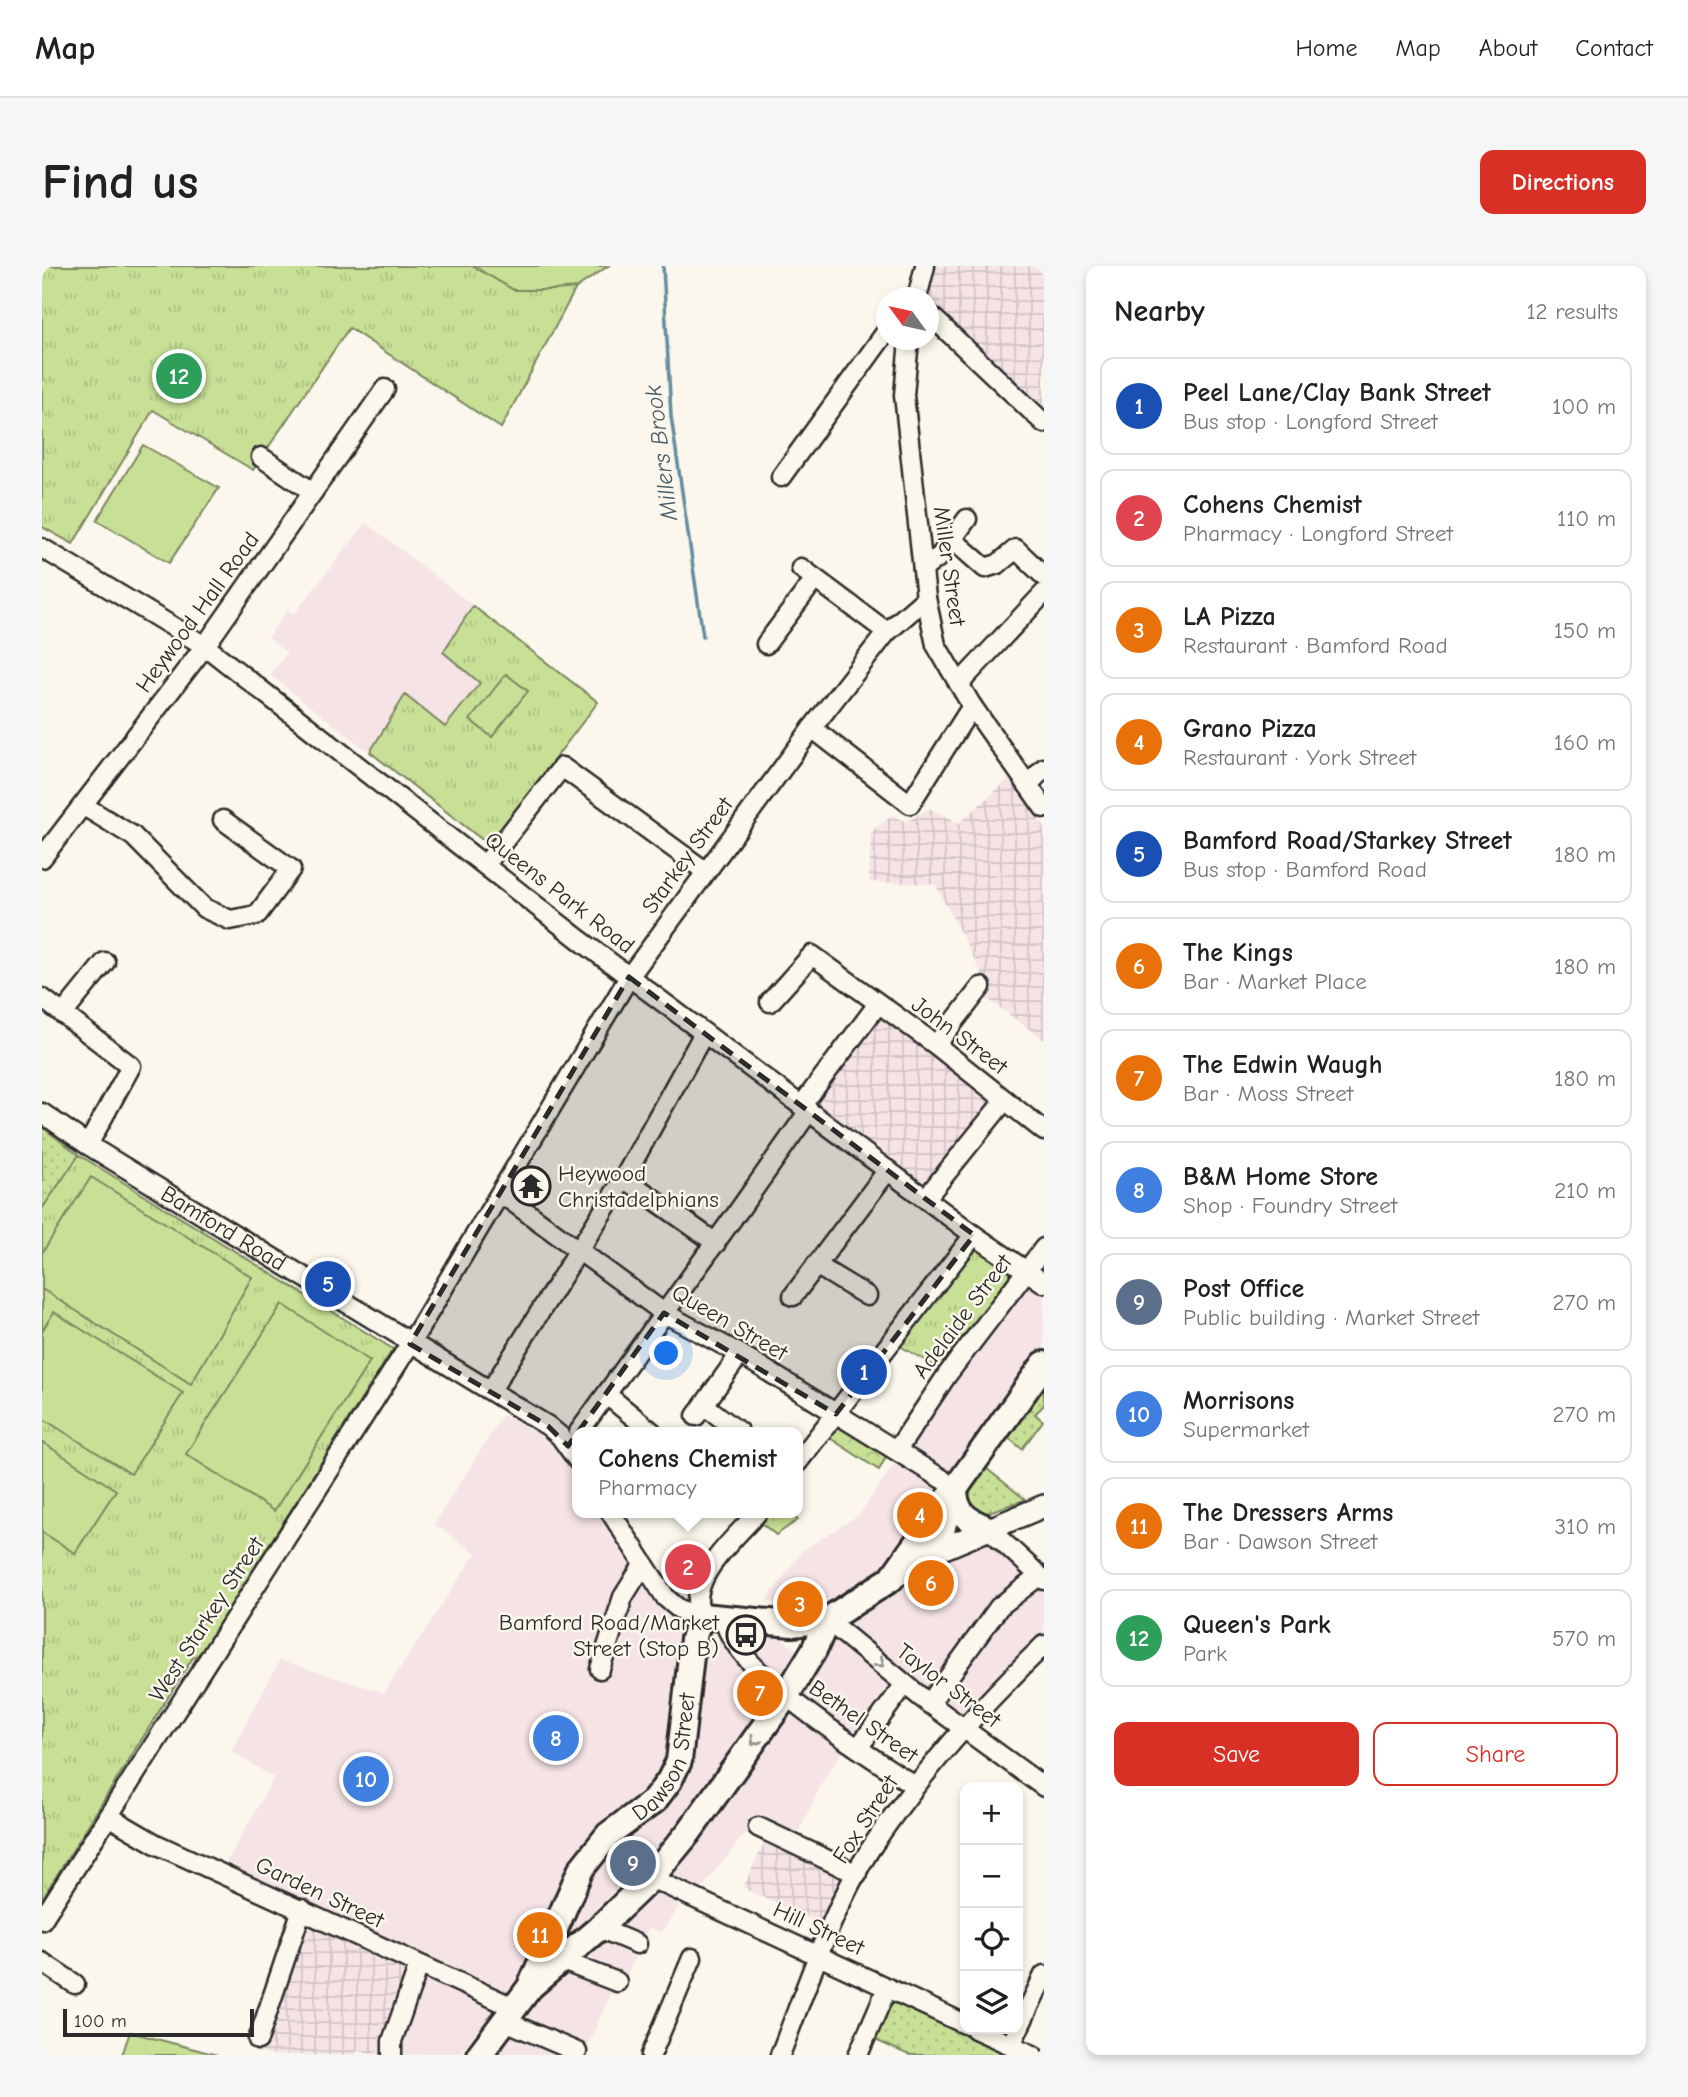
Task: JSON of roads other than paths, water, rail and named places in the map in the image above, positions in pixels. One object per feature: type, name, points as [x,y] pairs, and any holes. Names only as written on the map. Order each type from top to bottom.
[{"type":"highway","points":[[713,1616],[792,1623],[827,1620],[891,1579],[949,1483],[1044,1364]]},
{"type":"highway","points":[[949,1483],[960,1514],[989,1529]]},
{"type":"highway","points":[[937,1551],[949,1483]]},
{"type":"highway","name":"Dawson Street","points":[[530,1987],[581,1869],[608,1835],[654,1801],[674,1771],[678,1761],[693,1639],[713,1616]]},
{"type":"highway","points":[[479,2055],[530,1987],[599,1928],[651,1878],[713,1800],[786,1696],[814,1650],[827,1620]]},
{"type":"highway","points":[[557,1927],[568,1952]]},
{"type":"main road","points":[[891,1579],[937,1551],[1044,1506]]},
{"type":"street","points":[[920,287],[925,266]]},
{"type":"street","points":[[939,323],[1044,423]]},
{"type":"street","points":[[781,477],[876,347]]},
{"type":"street","name":"Miller Street","points":[[908,350],[904,395],[926,598],[936,645],[972,706],[1044,808]]},
{"type":"street","name":"Heywood Hall Road","points":[[42,859],[205,646],[385,389]]},
{"type":"street","points":[[261,457],[313,492]]},
{"type":"street","points":[[923,569],[940,556],[967,519]]},
{"type":"street","points":[[952,539],[985,568],[998,564],[1016,549],[1044,576]]},
{"type":"street","name":"Queens Park Road","points":[[42,548],[205,646],[629,977],[974,1235],[1044,1283]]},
{"type":"street","points":[[766,644],[808,573],[887,632]]},
{"type":"street","points":[[959,684],[1044,593]]},
{"type":"street","name":"Starkey Street","points":[[410,1344],[502,1194],[629,977],[705,871],[887,632],[926,598]]},
{"type":"street","points":[[812,728],[910,804],[972,706]]},
{"type":"street","points":[[485,865],[562,766],[705,871]]},
{"type":"street","points":[[1028,785],[1044,768]]},
{"type":"street","points":[[84,806],[133,836],[204,908],[230,920],[257,915],[291,869],[223,820]]},
{"type":"street","name":"John Street","points":[[770,1002],[812,955],[936,1045],[1044,1131]]},
{"type":"street","points":[[63,1014],[105,962]]},
{"type":"street","points":[[936,1045],[981,987]]},
{"type":"street","points":[[42,998],[131,1066],[88,1145]]},
{"type":"street","points":[[586,1427],[664,1313],[735,1216],[805,1108],[878,1004]]},
{"type":"street","points":[[491,1390],[624,1178],[704,1032]]},
{"type":"street","points":[[926,1198],[1005,1100]]},
{"type":"street","name":"Bamford Road","points":[[42,1113],[88,1145],[572,1441]]},
{"type":"street","points":[[793,1296],[888,1170]]},
{"type":"street","points":[[624,1178],[716,1242]]},
{"type":"street","name":"Queen Street","points":[[502,1194],[664,1313],[740,1354],[949,1483]]},
{"type":"street","points":[[803,1456],[974,1235]]},
{"type":"street","name":"Adelaide Street","points":[[897,1450],[947,1375],[1044,1248]]},
{"type":"street","points":[[816,1265],[867,1296]]},
{"type":"street","name":"West Starkey Street","points":[[42,1920],[410,1344]]},
{"type":"street","points":[[730,1427],[700,1411],[740,1354]]},
{"type":"street","points":[[607,1395],[646,1427]]},
{"type":"street","points":[[614,1518],[666,1598],[679,1609],[713,1616]]},
{"type":"street","points":[[713,1616],[696,1604],[699,1588],[753,1518]]},
{"type":"street","points":[[929,1704],[999,1607],[1042,1578],[989,1529]]},
{"type":"street","points":[[600,1669],[622,1597],[643,1564]]},
{"type":"street","name":"Bethel Street","points":[[713,1616],[754,1667],[786,1696],[915,1786]]},
{"type":"street","name":"Taylor Street","points":[[827,1620],[929,1704],[1044,1787]]},
{"type":"street","name":"Fox Street","points":[[780,2055],[856,1874],[915,1786],[1044,1645]]},
{"type":"street","points":[[858,1748],[905,1684]]},
{"type":"street","name":"Garden Street","points":[[108,1816],[156,1844],[419,1965],[578,2052]]},
{"type":"street","points":[[758,1827],[856,1874]]},
{"type":"street","name":"Hill Street","points":[[651,1878],[960,2022]]},
{"type":"street","points":[[258,2040],[302,1909]]},
{"type":"street","points":[[599,1928],[637,1944]]},
{"type":"street","points":[[568,1952],[617,1982]]},
{"type":"street","points":[[651,2055],[692,1958]]},
{"type":"street","points":[[42,1962],[75,1984]]},
{"type":"street","points":[[392,2055],[392,2041],[419,1965]]},
{"type":"street","points":[[1011,2045],[1044,1975]]},
{"type":"street","points":[[858,2055],[887,1988]]},
{"type":"street","points":[[986,2034],[1033,2055]]},
{"type":"waterway","name":"Millers Brook","points":[[663,266],[671,416],[703,636]]},
{"type":"place","name":"Queen's Park","points":[[179,376]]},
{"type":"place","name":"Heywood Christadelphians","points":[[531,1186]]},
{"type":"place","name":"Bamford Road/Starkey Street","points":[[328,1284]]},
{"type":"place","name":"Peel Lane/Clay Bank Street","points":[[864,1372]]},
{"type":"place","name":"Grano Pizza","points":[[920,1515]]},
{"type":"place","name":"Cohens Chemist","points":[[688,1567]]},
{"type":"place","name":"The Kings","points":[[931,1583]]},
{"type":"place","name":"LA Pizza","points":[[800,1604]]},
{"type":"place","name":"Bamford Road/Market Street (Stop B)","points":[[746,1635]]},
{"type":"place","name":"The Edwin Waugh","points":[[760,1693]]},
{"type":"place","name":"B&M Home Store","points":[[556,1738]]},
{"type":"place","name":"Morrisons","points":[[366,1779]]},
{"type":"place","name":"Post Office","points":[[633,1863]]},
{"type":"place","name":"The Dressers Arms","points":[[540,1935]]}]
